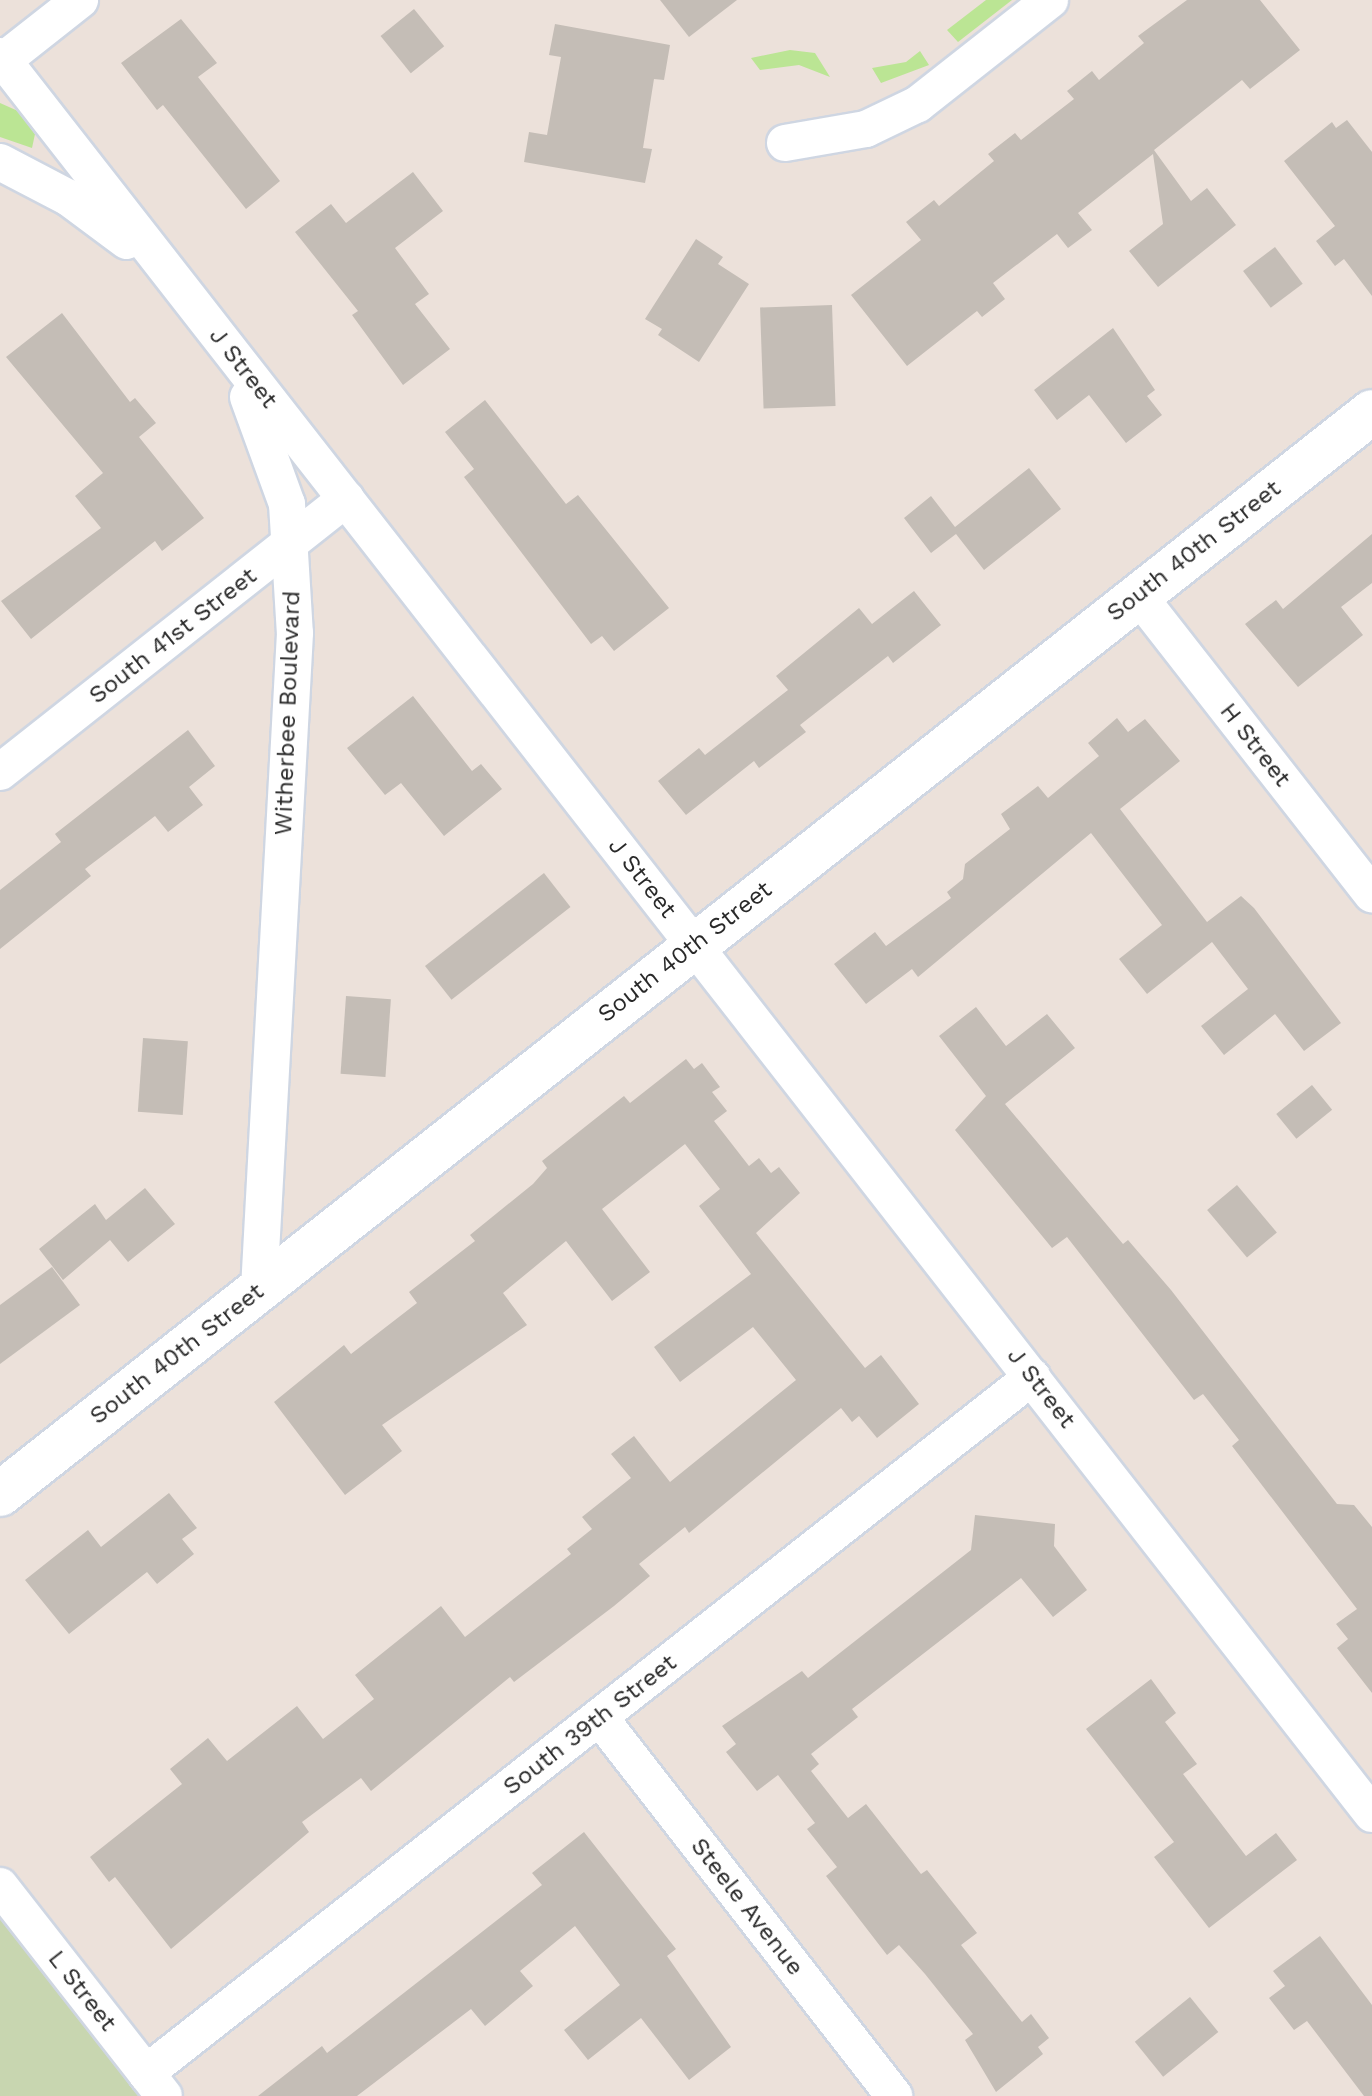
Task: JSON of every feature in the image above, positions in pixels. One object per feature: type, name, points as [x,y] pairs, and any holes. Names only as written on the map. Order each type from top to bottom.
[{"type":"main road","name":"South 40th Street","points":[[0,1494],[1372,412]]},
{"type":"street","points":[[1,60],[80,0]]},
{"type":"street","points":[[785,143],[866,129],[918,104],[1050,0]]},
{"type":"street","name":"J Street","points":[[1,60],[1372,1814]]},
{"type":"street","name":"Witherbee Boulevard","points":[[0,162],[69,198],[177,284],[257,413],[278,469],[291,543],[295,633],[259,1289]]},
{"type":"street","name":"South 41st Street","points":[[0,772],[346,499]]},
{"type":"street","name":"H Street","points":[[1138,595],[1372,895]]},
{"type":"street","name":"South 39th Street","points":[[155,2084],[600,1718],[1032,1377]]},
{"type":"street","name":"Steele Avenue","points":[[600,1718],[894,2096]]},
{"type":"street","name":"L Street","points":[[0,1886],[155,2084]]},
{"type":"green space","points":[[986,0],[1012,0],[958,42],[947,30]]},
{"type":"green space","points":[[790,50],[815,53],[830,77],[799,65],[760,70],[751,58]]},
{"type":"green space","points":[[920,51],[929,65],[881,83],[872,68],[906,62]]},
{"type":"green space","points":[[0,103],[18,111],[35,134],[32,148],[0,137]]},
{"type":"green space","points":[[0,1886],[164,2096],[0,2096]]},
{"type":"building","points":[[660,0],[737,0],[689,37]]},
{"type":"building","points":[[1187,0],[1260,0],[1300,50],[1250,89],[1242,80],[1154,150],[1191,201],[1207,188],[1236,225],[1158,287],[1129,251],[1163,224],[1153,154],[1078,213],[1092,230],[1068,248],[1057,234],[993,283],[1005,299],[982,317],[977,311],[907,366],[851,295],[921,240],[906,222],[934,200],[939,206],[994,161],[988,154],[1015,133],[1021,140],[1074,99],[1067,91],[1092,71],[1099,80],[1144,43],[1138,36]]},
{"type":"building","points":[[414,9],[444,46],[411,73],[381,36]]},
{"type":"building","points":[[181,19],[217,63],[198,77],[280,181],[246,209],[163,105],[157,110],[121,63]]},
{"type":"building","points":[[555,24],[670,45],[664,80],[654,79],[643,148],[652,149],[645,183],[524,162],[529,132],[547,135],[561,57],[549,55]]},
{"type":"building","points":[[1347,120],[1372,152],[1372,296],[1344,259],[1335,266],[1316,241],[1335,226],[1284,161],[1332,122],[1336,128]]},
{"type":"building","points":[[413,172],[443,211],[395,248],[429,294],[415,304],[450,349],[403,385],[352,315],[358,311],[295,232],[331,204],[346,223]]},
{"type":"building","points":[[696,239],[723,257],[718,264],[749,284],[699,362],[658,335],[662,329],[645,319]]},
{"type":"building","points":[[1275,247],[1303,284],[1271,308],[1243,271]]},
{"type":"building","points":[[832,305],[836,406],[764,408],[760,308]]},
{"type":"building","points":[[62,313],[130,402],[135,398],[156,423],[139,437],[204,518],[162,551],[155,541],[31,639],[1,601],[101,528],[75,496],[103,473],[6,357]]},
{"type":"building","points":[[1113,328],[1155,390],[1147,396],[1162,415],[1126,443],[1089,395],[1057,420],[1034,390]]},
{"type":"building","points":[[485,400],[566,504],[578,495],[669,608],[614,651],[602,636],[591,644],[464,477],[474,469],[445,432]]},
{"type":"building","points":[[1029,468],[1061,509],[984,570],[956,534],[931,553],[904,518],[931,496],[955,527]]},
{"type":"building","points":[[1372,534],[1372,583],[1341,607],[1363,635],[1298,687],[1245,624],[1276,600],[1283,609]]},
{"type":"building","points":[[914,591],[941,625],[893,663],[888,656],[800,725],[806,732],[759,768],[754,761],[686,815],[658,781],[699,748],[705,755],[788,690],[776,676],[859,608],[872,624]]},
{"type":"building","points":[[413,696],[472,771],[481,764],[502,789],[444,836],[401,783],[385,795],[347,748]]},
{"type":"building","points":[[1117,718],[1128,732],[1145,719],[1180,761],[1120,809],[1207,922],[1241,896],[1254,908],[1341,1023],[1304,1051],[1275,1014],[1224,1055],[1201,1026],[1248,989],[1212,942],[1147,994],[1119,959],[1162,925],[1091,833],[918,977],[912,969],[866,1004],[834,964],[875,932],[886,946],[951,898],[947,892],[963,879],[965,864],[1010,829],[1001,814],[1038,786],[1048,798],[1099,756],[1088,743]]},
{"type":"building","points":[[188,730],[215,766],[189,787],[203,805],[168,832],[155,816],[85,869],[91,876],[0,949],[0,890],[61,842],[55,834]]},
{"type":"building","points":[[544,873],[570,907],[451,1000],[425,966]]},
{"type":"building","points":[[346,996],[391,999],[385,1077],[341,1074]]},
{"type":"building","points":[[976,1007],[1006,1046],[1047,1014],[1075,1048],[1005,1104],[1123,1244],[1128,1240],[1171,1290],[1337,1504],[1354,1505],[1372,1527],[1372,1693],[1337,1648],[1348,1639],[1336,1624],[1357,1609],[1232,1446],[1239,1440],[1203,1394],[1194,1400],[1067,1237],[1052,1248],[955,1130],[986,1096],[939,1036]]},
{"type":"building","points":[[143,1038],[188,1041],[183,1115],[138,1112]]},
{"type":"building","points":[[686,1059],[694,1069],[702,1063],[720,1087],[712,1092],[727,1111],[714,1121],[749,1166],[759,1158],[771,1173],[779,1167],[800,1193],[756,1233],[865,1368],[881,1355],[919,1404],[877,1438],[859,1416],[852,1422],[841,1408],[689,1533],[685,1527],[639,1564],[650,1576],[614,1606],[514,1682],[510,1677],[371,1791],[361,1778],[302,1822],[309,1832],[171,1949],[115,1877],[109,1882],[90,1857],[182,1784],[170,1769],[208,1738],[227,1761],[297,1706],[323,1739],[374,1699],[355,1675],[441,1606],[465,1637],[571,1554],[567,1549],[592,1529],[582,1517],[631,1478],[611,1454],[634,1436],[670,1482],[796,1380],[753,1327],[680,1382],[654,1347],[751,1274],[699,1206],[720,1189],[685,1144],[602,1209],[650,1272],[612,1301],[566,1241],[503,1293],[527,1325],[382,1425],[402,1451],[345,1495],[274,1402],[344,1345],[351,1354],[417,1303],[409,1292],[475,1241],[470,1235],[533,1184],[547,1168],[542,1161],[624,1096],[630,1103]]},
{"type":"building","points":[[1312,1085],[1332,1110],[1296,1139],[1276,1114]]},
{"type":"building","points":[[1237,1185],[1277,1232],[1247,1258],[1207,1210]]},
{"type":"building","points":[[145,1188],[175,1224],[128,1262],[110,1240],[63,1280],[39,1249],[95,1204],[106,1220]]},
{"type":"building","points":[[52,1267],[80,1305],[0,1364],[0,1305]]},
{"type":"building","points":[[169,1493],[197,1528],[182,1539],[194,1554],[157,1584],[147,1572],[69,1634],[25,1580],[88,1530],[101,1547]]},
{"type":"building","points":[[975,1515],[1055,1524],[1054,1546],[1087,1590],[1053,1617],[1021,1578],[852,1709],[858,1717],[811,1754],[819,1764],[811,1771],[848,1818],[866,1804],[921,1874],[927,1870],[977,1933],[961,1945],[1022,2022],[1031,2014],[1049,2038],[1038,2047],[1043,2054],[996,2092],[965,2040],[973,2034],[899,1945],[887,1955],[826,1876],[837,1867],[807,1829],[815,1823],[778,1775],[757,1791],[726,1752],[736,1744],[722,1726],[802,1671],[808,1678],[971,1550]]},
{"type":"building","points":[[1151,1679],[1176,1713],[1165,1722],[1197,1764],[1183,1774],[1246,1856],[1276,1833],[1297,1860],[1209,1928],[1154,1857],[1174,1842],[1086,1729]]},
{"type":"building","points":[[584,1832],[676,1949],[667,1956],[731,2047],[689,2080],[641,2018],[588,2060],[564,2030],[620,1985],[575,1926],[520,1971],[533,1986],[485,2026],[471,2009],[357,2096],[258,2096],[322,2046],[327,2053],[542,1885],[532,1873]]},
{"type":"building","points":[[1320,1936],[1372,2005],[1372,2096],[1364,2096],[1307,2021],[1294,2030],[1269,1998],[1285,1986],[1273,1971]]},
{"type":"building","points":[[1190,1997],[1218,2032],[1163,2077],[1135,2042]]}]
